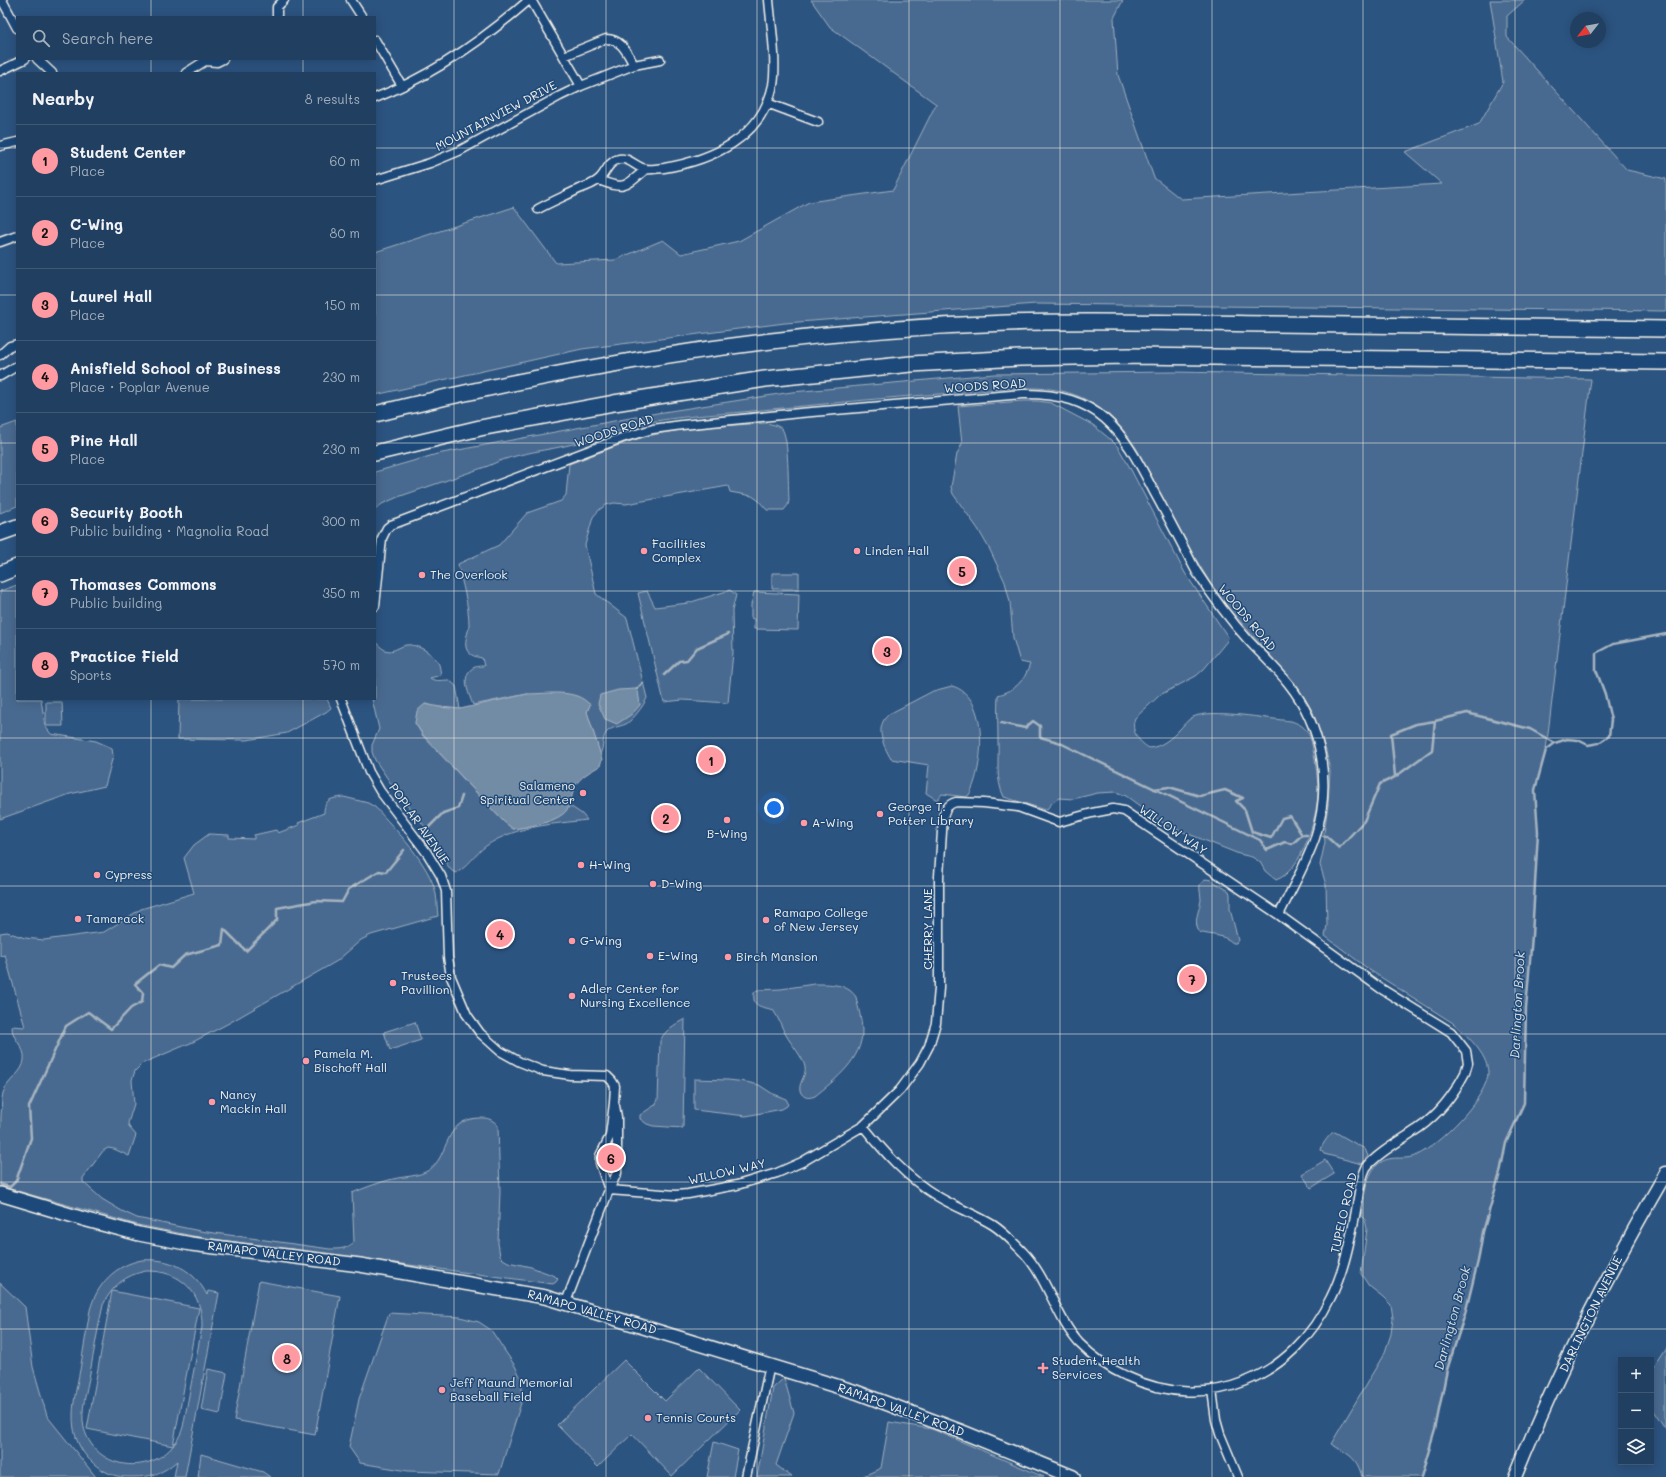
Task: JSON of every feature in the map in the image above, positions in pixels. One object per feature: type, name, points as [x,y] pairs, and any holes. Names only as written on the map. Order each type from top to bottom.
[{"type":"highway","points":[[376,414],[499,386],[664,356],[810,337],[914,328],[1006,323],[1183,323],[1666,329]]},
{"type":"highway","points":[[376,453],[487,427],[574,410],[686,391],[807,374],[918,364],[1020,358],[1129,356],[1666,362]]},
{"type":"highway","points":[[0,533],[16,527]]},
{"type":"highway","points":[[0,574],[16,567]]},
{"type":"main road","name":"DARLINGTON AVENUE","points":[[1515,1477],[1533,1432],[1606,1280],[1666,1173]]},
{"type":"main road","name":"RAMAPO VALLEY ROAD","points":[[0,1194],[139,1234],[191,1244],[360,1265],[530,1294],[566,1302],[880,1400],[1073,1477]]},
{"type":"street","points":[[2,0],[16,26]]},
{"type":"street","points":[[277,16],[277,7],[284,0]]},
{"type":"street","points":[[352,0],[361,16]]},
{"type":"street","points":[[376,98],[426,74],[472,46],[530,0],[581,86]]},
{"type":"street","points":[[599,180],[613,186],[627,185],[646,169],[686,163],[719,152],[732,145],[751,127],[766,103],[773,84],[774,56],[769,0]]},
{"type":"street","points":[[564,56],[606,39],[612,39],[621,44],[634,65]]},
{"type":"street","points":[[376,42],[402,86]]},
{"type":"street","points":[[0,71],[23,60]]},
{"type":"street","points":[[38,60],[51,72]]},
{"type":"street","points":[[187,72],[205,60],[217,62],[221,60]]},
{"type":"street","name":"MOUNTAINVIEW DRIVE","points":[[376,180],[430,163],[459,151],[581,86],[634,65],[660,60]]},
{"type":"street","points":[[766,103],[818,122]]},
{"type":"street","points":[[0,146],[16,142]]},
{"type":"street","points":[[538,209],[599,180],[608,166],[619,159],[631,161],[646,169]]},
{"type":"street","points":[[0,242],[16,236]]},
{"type":"street","points":[[0,355],[10,346],[16,344]]},
{"type":"street","points":[[0,376],[16,367]]},
{"type":"street","name":"WOODS ROAD","points":[[376,596],[382,538],[387,528],[391,525],[622,438],[660,428],[815,412],[1023,394],[1053,395],[1068,399],[1081,404],[1107,420],[1128,444],[1208,590],[1234,624],[1287,682],[1311,719],[1323,763],[1324,779],[1322,810],[1314,839],[1279,915]]},
{"type":"street","name":"POPLAR AVENUE","points":[[341,700],[369,772],[380,791],[428,853],[441,876],[446,891],[448,958],[451,977],[467,1015],[480,1033],[500,1051],[520,1062],[543,1071],[570,1075],[607,1076],[615,1086],[614,1103]]},
{"type":"street","name":"CHERRY LANE","points":[[863,1126],[910,1078],[929,1046],[936,1023],[939,988],[939,876],[943,817],[946,808],[952,803],[956,802],[984,803],[1018,807],[1042,816]]},
{"type":"street","name":"WILLOW WAY","points":[[1042,816],[1059,822],[1113,809],[1124,811],[1279,915]]},
{"type":"street","name":"TUPELO ROAD","points":[[863,1126],[903,1171],[918,1183],[938,1197],[995,1226],[1013,1242],[1030,1260],[1042,1278],[1068,1328],[1078,1342],[1094,1358],[1139,1382],[1159,1388],[1177,1391],[1198,1392],[1235,1386],[1259,1376],[1291,1353],[1308,1333],[1330,1300],[1345,1265],[1361,1183],[1366,1168],[1376,1158],[1435,1115],[1454,1091],[1467,1068],[1466,1051],[1451,1032],[1380,988],[1279,915]]},
{"type":"street","points":[[609,1190],[600,1163],[600,1156],[610,1136],[614,1103]]},
{"type":"street","points":[[566,1302],[617,1173],[618,1117],[614,1103]]},
{"type":"street","name":"WILLOW WAY","points":[[609,1190],[676,1195],[737,1185],[777,1173],[802,1162],[863,1126]]},
{"type":"street","points":[[746,1477],[770,1365]]},
{"type":"street","points":[[1212,1390],[1218,1427],[1238,1477]]},
{"type":"street","points":[[1231,1461],[1232,1477]]},
{"type":"shaded area","points":[[811,0],[1123,0],[1114,18],[1118,75],[1154,178],[1181,199],[1442,184],[1405,152],[1479,124],[1503,82],[1490,0],[1525,0],[1507,16],[1507,37],[1627,170],[1666,179],[1666,311],[1036,304],[785,323],[582,349],[376,395],[376,252],[514,207],[556,263],[615,260],[663,240],[681,254],[739,241],[809,202],[893,190],[936,104],[830,27]]},
{"type":"shaded area","points":[[1172,372],[1591,379],[1546,750],[1535,790],[1538,832],[1526,1009],[1524,1103],[1506,1143],[1500,1173],[1483,1232],[1478,1261],[1465,1314],[1447,1370],[1435,1430],[1421,1477],[1362,1477],[1354,1460],[1331,1444],[1385,1352],[1391,1334],[1393,1318],[1391,1305],[1369,1286],[1361,1274],[1367,1229],[1365,1220],[1361,1216],[1367,1182],[1377,1165],[1387,1159],[1412,1157],[1426,1150],[1437,1142],[1461,1119],[1480,1094],[1486,1082],[1488,1072],[1487,1065],[1480,1051],[1453,1023],[1371,971],[1325,936],[1327,925],[1326,885],[1320,865],[1325,842],[1324,833],[1328,805],[1330,771],[1326,751],[1313,712],[1296,685],[1230,610],[1211,584],[1195,558],[1138,451],[1115,421],[1106,413],[1086,400],[1062,391],[1037,388],[905,396],[682,417],[646,423],[587,441],[532,452],[499,461],[398,497],[382,504],[376,509],[376,472],[437,454],[657,413],[792,392],[994,374]]},
{"type":"shaded area","points":[[1023,401],[1051,403],[1093,425],[1118,447],[1185,573],[1228,637],[1227,641],[1204,669],[1196,676],[1160,695],[1135,718],[1134,727],[1136,736],[1149,748],[1158,746],[1170,739],[1191,718],[1213,714],[1240,715],[1291,721],[1303,727],[1309,735],[1312,743],[1318,782],[1315,816],[1300,855],[1285,875],[1276,880],[1265,871],[1260,862],[1252,857],[1239,854],[1166,825],[1126,796],[1116,792],[1098,793],[1073,799],[1059,798],[1046,810],[1004,797],[999,783],[998,770],[998,695],[1014,688],[1022,680],[1030,664],[1020,662],[1013,638],[1010,602],[1005,582],[990,550],[978,529],[953,494],[951,487],[957,454],[962,444],[958,406]]},
{"type":"shaded area","points":[[16,422],[16,506],[0,513],[0,428]]},
{"type":"shaded area","points":[[765,423],[782,429],[786,442],[789,500],[788,505],[784,510],[767,510],[752,496],[730,492],[728,486],[626,504],[614,503],[606,505],[593,517],[585,545],[596,594],[627,618],[647,698],[629,722],[613,728],[606,733],[600,754],[587,712],[590,704],[527,694],[473,705],[466,684],[467,674],[475,667],[484,666],[482,658],[470,654],[466,647],[469,617],[458,564],[499,545],[527,513],[561,501],[566,495],[569,464],[644,437],[704,427]]},
{"type":"shaded area","points":[[772,573],[799,573],[799,589],[772,589]]},
{"type":"shaded area","points":[[16,585],[16,700],[41,700],[45,726],[51,734],[96,741],[112,748],[113,756],[105,786],[70,794],[0,819],[0,591]]},
{"type":"shaded area","points":[[730,590],[736,595],[732,611],[733,653],[728,703],[683,700],[664,702],[638,593],[647,591],[655,607],[688,603]]},
{"type":"shaded area","points":[[754,592],[799,594],[798,630],[754,629],[754,619],[751,618],[751,605]]},
{"type":"shaded area","points":[[376,643],[388,651],[406,645],[419,647],[433,656],[440,667],[441,675],[430,678],[436,680],[449,680],[456,686],[460,709],[425,704],[415,723],[423,736],[503,821],[513,829],[536,825],[552,820],[565,812],[570,806],[582,814],[587,820],[535,827],[509,834],[486,846],[468,864],[456,873],[452,871],[444,861],[427,829],[400,797],[375,760],[372,752],[372,745],[379,729],[372,700],[376,700]]},
{"type":"shaded area","points":[[952,686],[964,692],[973,703],[978,718],[980,751],[978,768],[969,795],[966,797],[942,794],[937,800],[926,793],[929,765],[891,759],[885,748],[881,736],[881,730],[884,719],[889,714],[933,691]]},
{"type":"shaded area","points":[[636,689],[638,691],[640,705],[632,714],[617,724],[605,719],[598,704],[600,695],[618,690]]},
{"type":"shaded area","points":[[527,694],[569,694],[577,696],[590,705],[587,712],[602,759],[600,766],[586,774],[577,783],[570,804],[563,814],[553,820],[532,826],[513,829],[503,821],[423,735],[415,723],[417,711],[425,704],[460,709]]},
{"type":"shaded area","points":[[179,700],[327,700],[331,708],[287,733],[247,740],[178,739]]},
{"type":"shaded area","points":[[46,702],[62,702],[63,726],[46,726]]},
{"type":"shaded area","points":[[344,797],[368,803],[375,807],[402,836],[427,871],[436,894],[438,916],[371,935],[361,940],[337,961],[229,1023],[193,1042],[143,1063],[135,1071],[132,1080],[134,1104],[128,1123],[129,1127],[136,1135],[129,1156],[114,1149],[108,1148],[103,1151],[83,1178],[83,1182],[102,1199],[137,1218],[200,1231],[330,1249],[340,1249],[349,1246],[354,1242],[352,1193],[372,1185],[416,1175],[429,1170],[436,1164],[448,1139],[459,1125],[467,1120],[479,1118],[487,1119],[494,1122],[498,1126],[500,1191],[498,1243],[500,1256],[508,1262],[531,1267],[555,1276],[558,1279],[553,1284],[198,1237],[138,1225],[0,1186],[2,1096],[5,1088],[21,1069],[24,1060],[23,1051],[12,1031],[12,1026],[25,1027],[5,955],[0,956],[0,933],[7,932],[25,938],[44,940],[104,932],[141,909],[194,893],[184,858],[194,845],[209,834],[229,835],[229,838],[254,839],[254,835],[276,830],[278,833],[324,813],[324,808],[327,802],[336,798]]},
{"type":"shaded area","points":[[1206,879],[1211,880],[1229,891],[1230,909],[1238,940],[1236,943],[1233,943],[1225,938],[1199,932],[1197,928],[1196,920],[1201,900],[1200,884]]},
{"type":"shaded area","points":[[814,984],[837,985],[852,992],[856,997],[862,1030],[858,1050],[846,1068],[839,1076],[815,1096],[808,1098],[801,1093],[800,1090],[805,1074],[805,1067],[802,1059],[786,1035],[773,1010],[756,1004],[754,993],[757,990],[781,989]]},
{"type":"shaded area","points":[[685,1019],[683,1128],[653,1126],[640,1119],[640,1115],[655,1105],[658,1100],[660,1041],[670,1028]]},
{"type":"shaded area","points":[[415,1022],[421,1040],[390,1050],[384,1032]]},
{"type":"shaded area","points":[[694,1079],[728,1080],[759,1085],[773,1094],[786,1099],[788,1103],[787,1106],[782,1109],[746,1116],[694,1110]]},
{"type":"shaded area","points":[[1335,1132],[1365,1149],[1368,1156],[1362,1164],[1324,1154],[1321,1150],[1325,1141],[1332,1133]]},
{"type":"shaded area","points":[[1325,1160],[1334,1174],[1311,1188],[1302,1174]]},
{"type":"shaded area","points":[[142,1260],[152,1260],[171,1263],[188,1272],[195,1278],[207,1295],[208,1291],[219,1293],[185,1477],[174,1477],[177,1461],[156,1474],[139,1477],[113,1475],[100,1469],[87,1457],[80,1447],[76,1437],[73,1415],[75,1393],[90,1310],[97,1292],[108,1277],[123,1266]],"holes":[[[146,1271],[169,1274],[179,1279],[194,1294],[201,1315],[202,1327],[183,1427],[175,1443],[163,1455],[149,1462],[133,1465],[117,1462],[103,1456],[91,1444],[84,1428],[84,1400],[101,1313],[107,1298],[120,1282],[132,1275]]]},
{"type":"shaded area","points":[[259,1281],[340,1296],[315,1435],[234,1420]]},
{"type":"shaded area","points":[[0,1283],[25,1307],[33,1367],[47,1416],[96,1477],[0,1477]]},
{"type":"shaded area","points":[[112,1291],[199,1308],[173,1446],[87,1429]]},
{"type":"shaded area","name":"Jeff Maund Memorial Baseball Field","points":[[389,1313],[460,1317],[479,1322],[491,1330],[515,1366],[520,1376],[522,1387],[521,1403],[499,1474],[408,1471],[360,1463],[349,1447],[359,1399]]},
{"type":"shaded area","points":[[1666,1346],[1666,1429],[1654,1411],[1654,1364]]},
{"type":"shaded area","name":"Tennis Courts","points":[[624,1360],[665,1401],[699,1368],[740,1410],[672,1476],[632,1434],[598,1467],[557,1425]]},
{"type":"shaded area","points":[[208,1369],[227,1373],[220,1414],[201,1410]]},
{"type":"shaded area","points":[[784,1378],[794,1413],[776,1465],[792,1477],[757,1477],[773,1388]]},
{"type":"shaded area","points":[[889,1422],[932,1429],[1044,1477],[861,1477],[881,1468]]},
{"type":"shaded area","points":[[714,1442],[738,1450],[733,1477],[707,1477]]},
{"type":"shaded area","points":[[201,1454],[263,1472],[270,1477],[198,1477]]},
{"type":"waterway","points":[[664,675],[679,661],[687,660],[697,648],[728,634]]},
{"type":"waterway","name":"Darlington Brook","points":[[1421,1477],[1435,1430],[1447,1370],[1465,1314],[1478,1261],[1483,1232],[1500,1173],[1506,1143],[1524,1103],[1526,1009],[1538,832],[1535,790],[1546,750],[1555,743],[1567,739],[1578,740],[1588,745],[1599,743],[1609,736],[1611,720],[1605,694],[1596,670],[1596,653],[1613,644],[1666,634]]},
{"type":"waterway","points":[[637,689],[643,683]]},
{"type":"waterway","points":[[1323,836],[1326,836],[1339,848],[1364,821],[1380,784],[1395,777],[1432,750],[1435,721],[1467,713],[1530,729],[1555,743]]},
{"type":"waterway","points":[[1001,723],[1025,728],[1033,721],[1040,726],[1040,737],[1058,742],[1260,840],[1267,850],[1285,842],[1292,844],[1302,835],[1307,835]]},
{"type":"waterway","points":[[1395,776],[1391,734],[1416,724],[1435,721]]},
{"type":"waterway","points":[[1154,789],[1169,787],[1200,796],[1225,790],[1243,798],[1236,801],[1245,810],[1252,832],[1271,838],[1282,818],[1290,816],[1302,835]]},
{"type":"waterway","points":[[427,829],[443,813],[458,808],[462,796]]},
{"type":"waterway","points":[[0,1184],[10,1187],[16,1181],[31,1138],[29,1107],[66,1026],[88,1012],[111,1029],[131,1008],[142,1002],[143,993],[135,984],[159,965],[171,968],[185,955],[222,945],[224,929],[246,951],[277,920],[277,908],[316,901],[342,902],[349,889],[379,871],[386,872],[404,850]]},
{"type":"place","name":"Facilities Complex","points":[[644,551]]},
{"type":"place","name":"Linden Hall","points":[[857,551]]},
{"type":"place","name":"Pine Hall","points":[[962,571]]},
{"type":"place","name":"The Overlook","points":[[422,575]]},
{"type":"place","name":"Laurel Hall","points":[[887,651]]},
{"type":"place","name":"Student Center","points":[[711,760]]},
{"type":"place","name":"Salameno Spiritual Center","points":[[583,793]]},
{"type":"place","name":"George T. Potter Library","points":[[880,814]]},
{"type":"place","name":"C-Wing","points":[[666,818]]},
{"type":"place","name":"B-Wing","points":[[727,820]]},
{"type":"place","name":"A-Wing","points":[[804,823]]},
{"type":"place","name":"H-Wing","points":[[581,865]]},
{"type":"place","name":"Cypress","points":[[97,875]]},
{"type":"place","name":"D-Wing","points":[[653,884]]},
{"type":"place","name":"Tamarack","points":[[78,919]]},
{"type":"place","name":"Ramapo College of New Jersey","points":[[766,920]]},
{"type":"place","name":"Anisfield School of Business","points":[[500,934]]},
{"type":"place","name":"G-Wing","points":[[572,941]]},
{"type":"place","name":"E-Wing","points":[[650,956]]},
{"type":"place","name":"Birch Mansion","points":[[728,957]]},
{"type":"place","name":"Thomases Commons","points":[[1192,979]]},
{"type":"place","name":"Trustees Pavillion","points":[[393,983]]},
{"type":"place","name":"Adler Center for Nursing Excellence","points":[[572,996]]},
{"type":"place","name":"Pamela M. Bischoff Hall","points":[[306,1061]]},
{"type":"place","name":"Nancy Mackin Hall","points":[[212,1102]]},
{"type":"place","name":"Security Booth","points":[[611,1158]]},
{"type":"place","name":"Practice Field","points":[[287,1358]]},
{"type":"place","name":"Student Health Services","points":[[1043,1368]]},
{"type":"place","name":"Jeff Maund Memorial Baseball Field","points":[[442,1390]]},
{"type":"place","name":"Tennis Courts","points":[[648,1418]]}]
